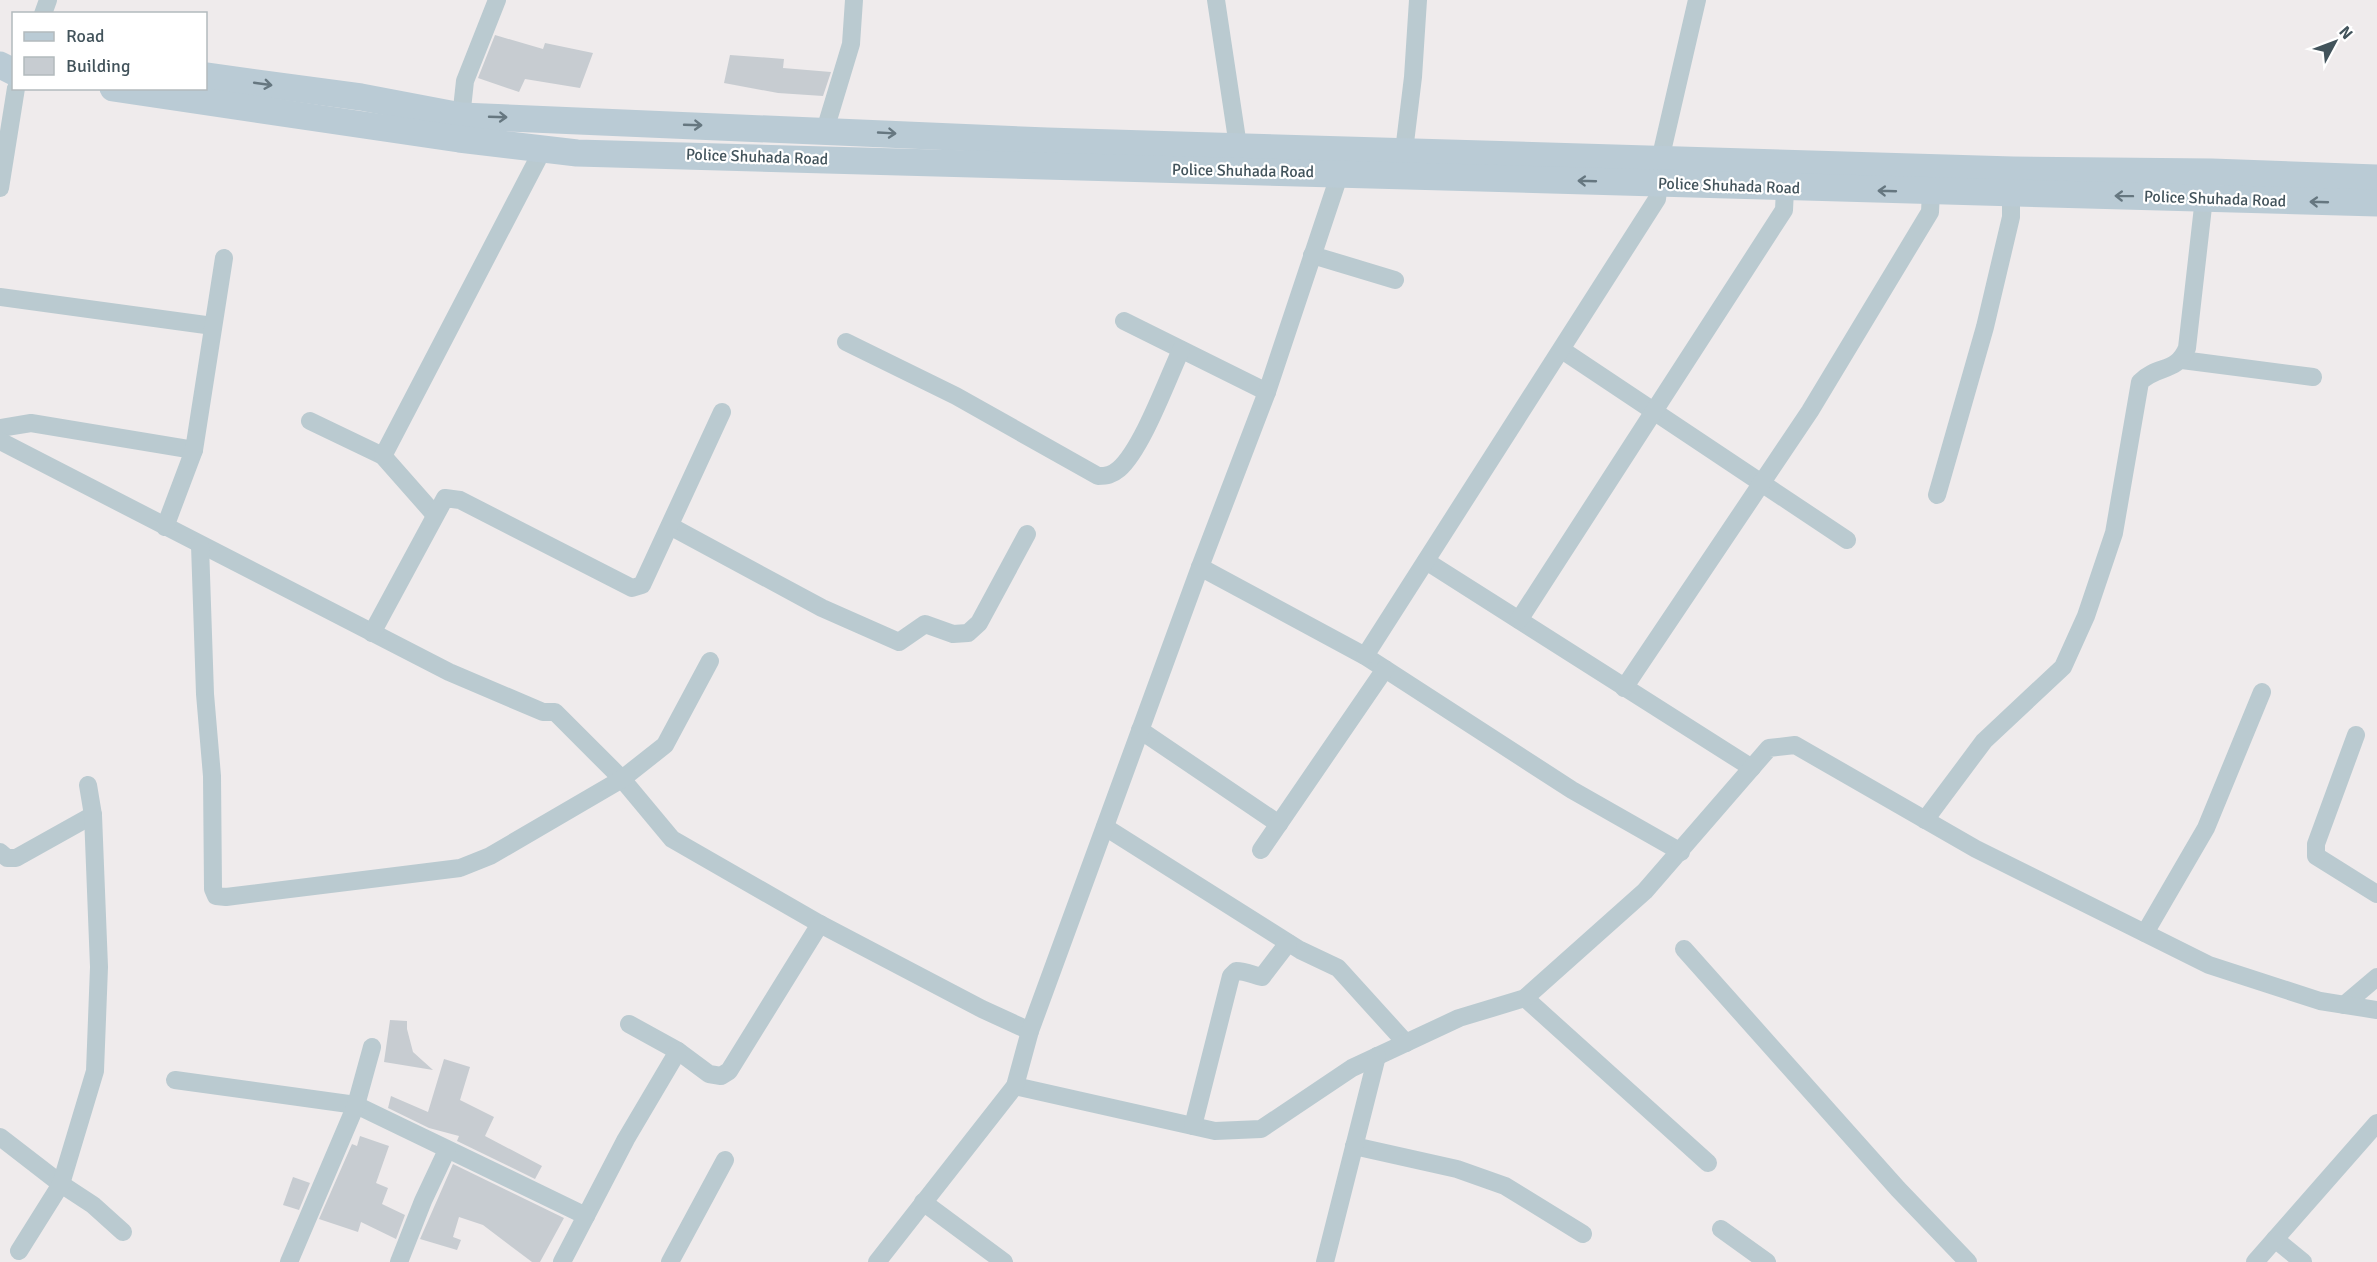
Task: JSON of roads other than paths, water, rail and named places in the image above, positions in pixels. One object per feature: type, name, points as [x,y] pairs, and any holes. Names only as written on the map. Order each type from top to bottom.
[{"type":"main road","name":"Police Shuhada Road","points":[[207,76],[361,97],[543,149],[577,153],[1048,153],[1238,146],[1404,151],[1660,172],[2013,170],[2212,172],[2377,178]]},
{"type":"main road","name":"Police Shuhada Road","points":[[131,90],[460,127],[825,130],[1048,153],[1340,173],[1622,170]]},
{"type":"main road","name":"Police Shuhada Road","points":[[1660,172],[1785,189],[2377,204]]},
{"type":"street","points":[[460,127],[465,81],[497,0]]},
{"type":"street","points":[[825,130],[850,44],[854,0]]},
{"type":"street","points":[[1216,0],[1238,146]]},
{"type":"street","points":[[1404,151],[1413,77],[1418,0]]},
{"type":"street","points":[[1365,656],[1657,199],[1660,172],[1697,0]]},
{"type":"street","points":[[0,188],[16,90]]},
{"type":"street","points":[[382,456],[543,149]]},
{"type":"street","points":[[877,1262],[1015,1086],[1030,1031],[1200,567],[1267,392],[1340,173]]},
{"type":"street","points":[[1519,620],[1784,210],[1785,189]]},
{"type":"street","points":[[1624,688],[1810,411],[1930,212],[1931,192]]},
{"type":"street","points":[[1937,495],[1985,327],[2011,217],[2011,195]]},
{"type":"street","points":[[1925,820],[1984,741],[2063,667],[2086,616],[2114,533],[2140,382],[2149,373],[2170,367],[2182,360],[2187,348],[2204,198]]},
{"type":"street","points":[[1312,255],[1395,280]]},
{"type":"street","points":[[165,527],[194,450],[224,258]]},
{"type":"street","points":[[0,297],[213,326]]},
{"type":"street","points":[[1124,321],[1267,392]]},
{"type":"street","points":[[846,342],[956,396],[1098,476],[1109,476],[1121,468],[1138,444],[1181,350]]},
{"type":"street","points":[[1562,350],[1847,540]]},
{"type":"street","points":[[2182,360],[2313,377]]},
{"type":"street","points":[[372,633],[445,498],[460,500],[632,588],[642,585],[722,412]]},
{"type":"street","points":[[310,421],[382,456],[435,515]]},
{"type":"street","points":[[0,428],[31,423],[194,450]]},
{"type":"street","points":[[0,441],[448,672],[543,712],[555,712],[622,779],[672,839],[820,924],[982,1009],[1030,1031]]},
{"type":"street","points":[[670,526],[822,608],[899,642],[925,624],[953,634],[968,633],[979,623],[1027,534]]},
{"type":"street","points":[[200,545],[204,694],[212,776],[213,889],[216,896],[226,897],[460,868],[490,856],[622,779],[665,745],[710,661]]},
{"type":"street","points":[[1426,561],[1752,768]]},
{"type":"street","points":[[1200,567],[1365,656],[1572,790],[1681,852]]},
{"type":"street","points":[[1262,850],[1385,669]]},
{"type":"street","points":[[2145,933],[2206,828],[2262,692]]},
{"type":"street","points":[[1140,730],[1279,824]]},
{"type":"street","points":[[2356,735],[2316,844],[2316,856],[2377,894]]},
{"type":"street","points":[[1015,1086],[1215,1131],[1261,1129],[1352,1068],[1459,1018],[1526,998],[1645,891],[1769,748],[1796,745],[1976,849],[2209,965],[2320,1001],[2377,1010]]},
{"type":"street","points":[[20,1251],[61,1184],[95,1071],[99,967],[93,815],[88,785]]},
{"type":"street","points":[[0,852],[7,858],[16,858],[93,815]]},
{"type":"street","points":[[1105,826],[1288,943],[1338,968],[1406,1043]]},
{"type":"street","points":[[629,1024],[678,1051],[709,1074],[721,1076],[729,1071],[820,924]]},
{"type":"street","points":[[1194,1126],[1231,976],[1236,971],[1245,970],[1262,977],[1288,943]]},
{"type":"street","points":[[1684,949],[1959,1259]]},
{"type":"street","points":[[2344,1005],[2377,977]]},
{"type":"street","points":[[1526,998],[1708,1163]]},
{"type":"street","points":[[289,1262],[356,1105],[372,1047]]},
{"type":"street","points":[[562,1262],[626,1139],[678,1051]]},
{"type":"street","points":[[1325,1262],[1377,1056]]},
{"type":"street","points":[[175,1080],[356,1105],[586,1216]]},
{"type":"street","points":[[2255,1262],[2377,1123]]},
{"type":"street","points":[[0,1137],[61,1184],[93,1205],[123,1233]]},
{"type":"street","points":[[1354,1146],[1457,1169],[1505,1186],[1583,1234]]},
{"type":"street","points":[[399,1262],[423,1201],[447,1150]]},
{"type":"street","points":[[670,1262],[725,1160]]},
{"type":"street","points":[[924,1202],[1004,1262]]},
{"type":"street","points":[[1721,1229],[1767,1262]]},
{"type":"street","points":[[2275,1239],[2303,1262]]}]
